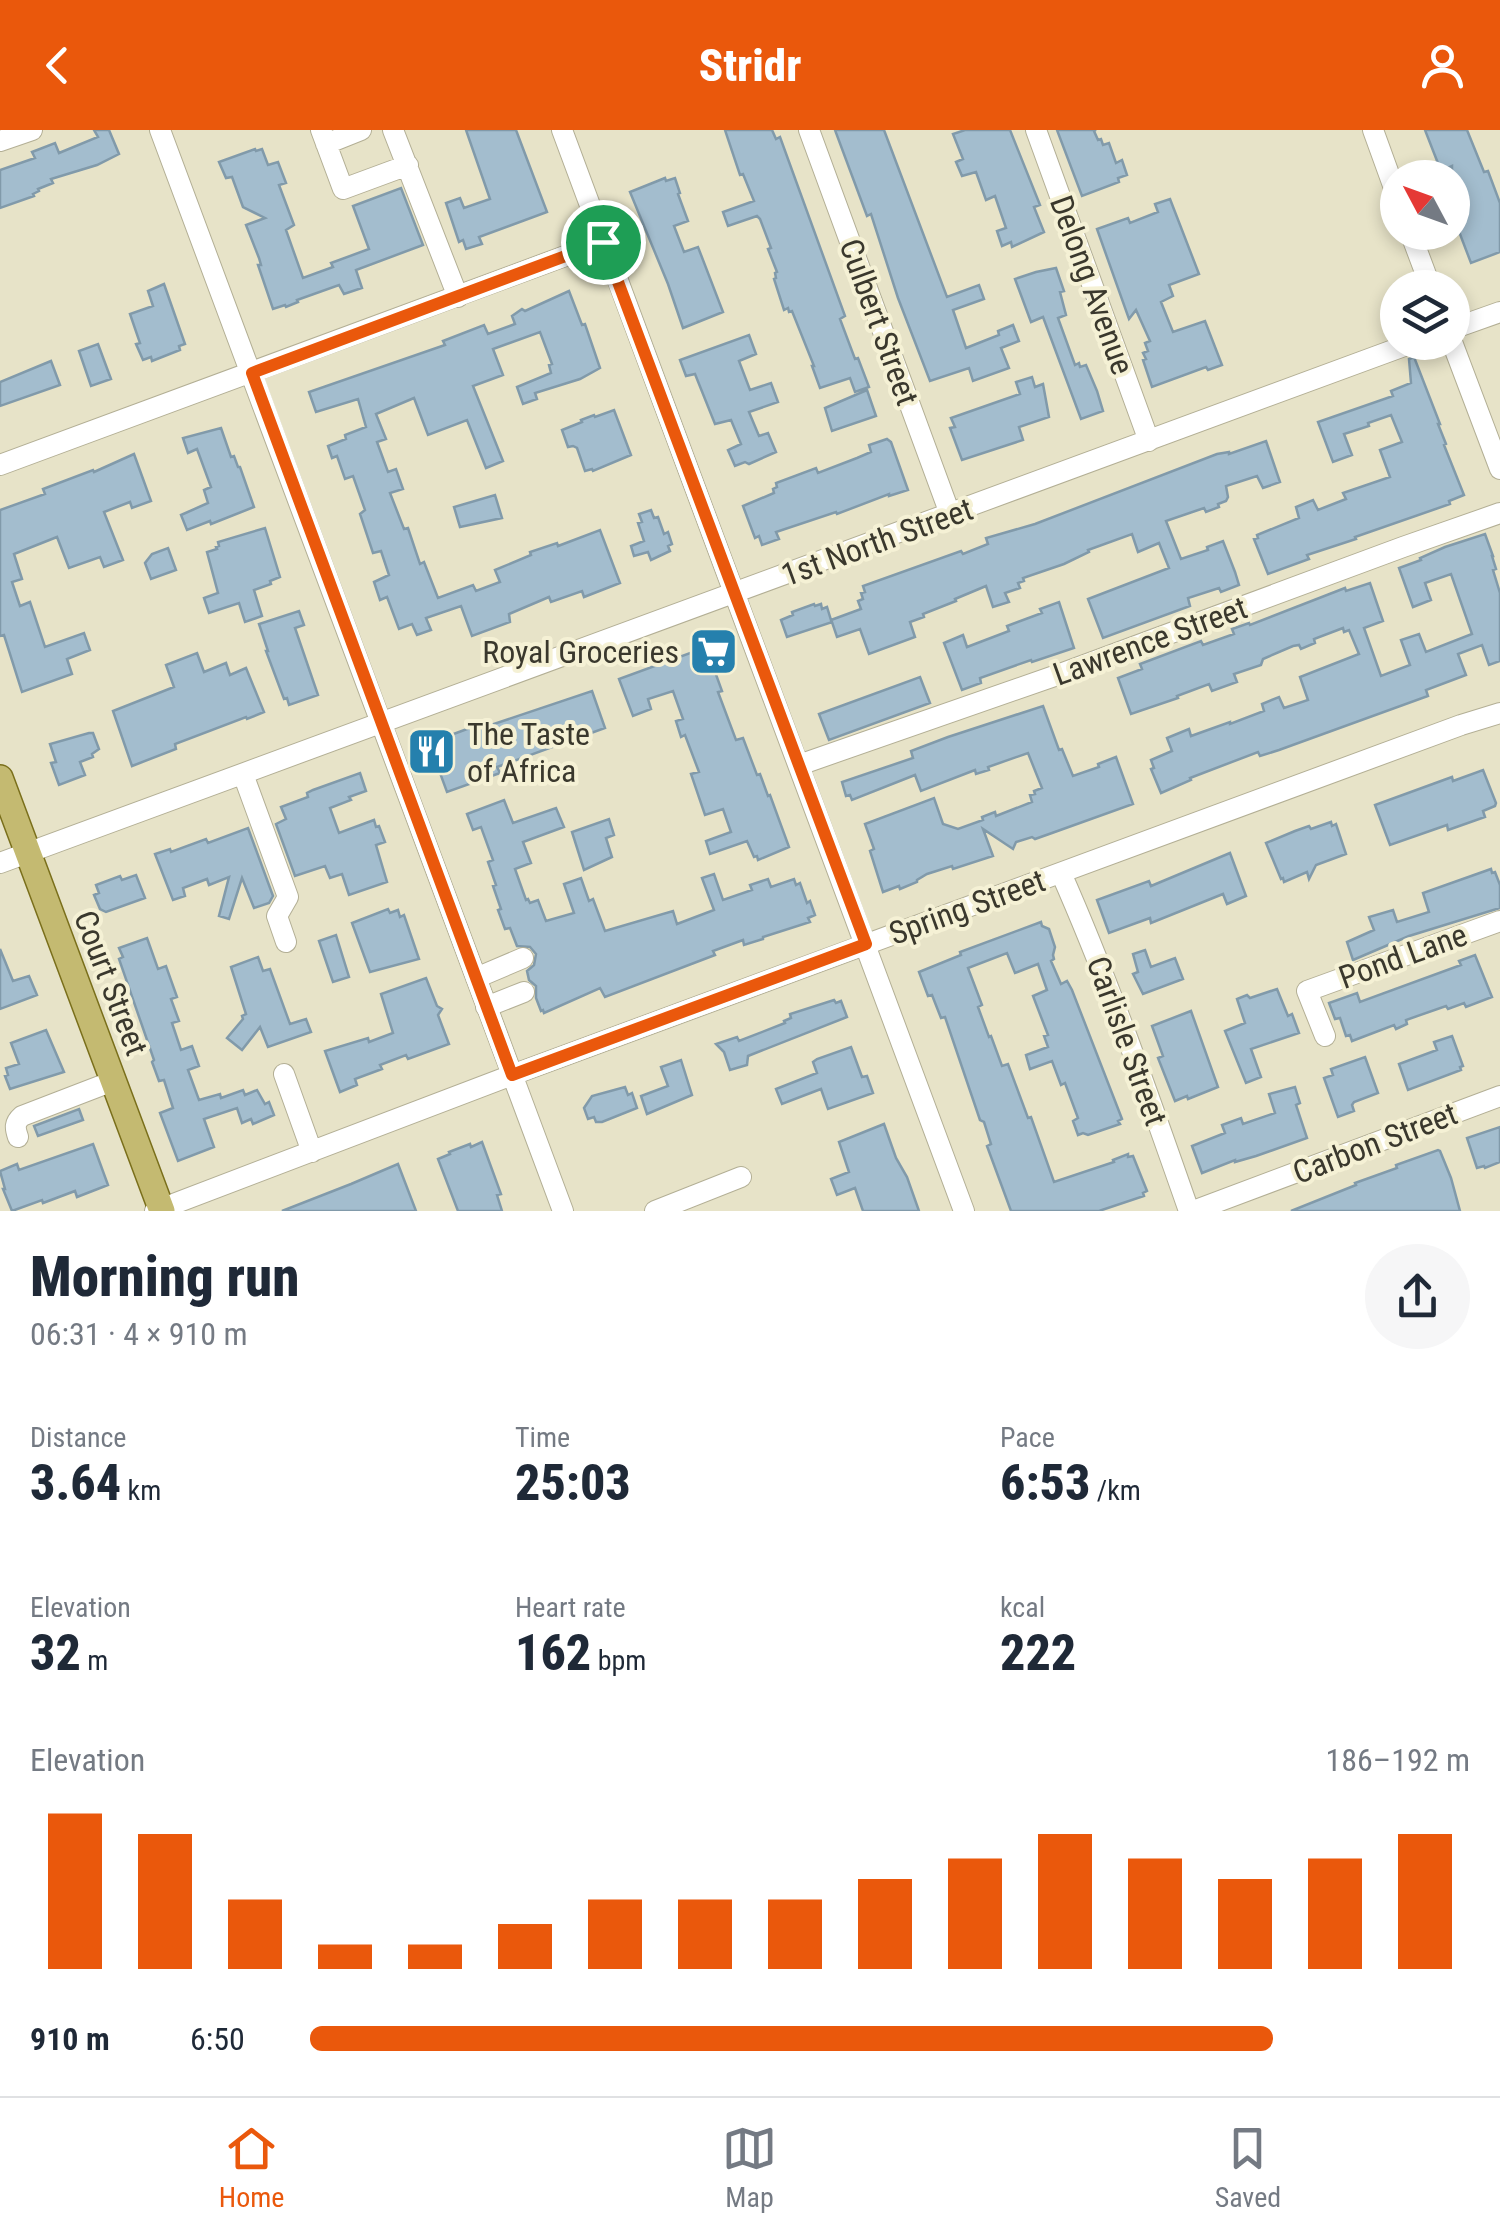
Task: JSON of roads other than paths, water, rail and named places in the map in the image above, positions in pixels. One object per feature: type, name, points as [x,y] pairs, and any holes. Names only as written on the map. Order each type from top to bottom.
[{"type":"main road","name":"Court Street","points":[[0,778],[159,1210]]},
{"type":"street","points":[[0,141],[32,130]]},
{"type":"street","points":[[160,130],[563,1211]]},
{"type":"street","points":[[361,130],[324,137],[344,189],[408,164]]},
{"type":"street","points":[[393,130],[458,296]]},
{"type":"street","points":[[562,130],[964,1211]]},
{"type":"street","name":"Culbert Street","points":[[809,130],[950,514]]},
{"type":"street","name":"Delong Avenue","points":[[1036,130],[1149,441]]},
{"type":"street","points":[[1373,130],[1384,160]]},
{"type":"street","points":[[0,465],[603,242]]},
{"type":"street","points":[[1470,322],[1500,312]]},
{"type":"street","name":"1st North Street","points":[[0,863],[1380,355]]},
{"type":"street","points":[[1459,360],[1500,469]]},
{"type":"street","name":"Lawrence Street","points":[[800,765],[1500,513]]},
{"type":"street","name":"Spring Street","points":[[159,1210],[512,1075],[1500,713]]},
{"type":"street","points":[[243,774],[288,897],[277,916],[286,942]]},
{"type":"street","name":"Carlisle Street","points":[[1061,874],[1191,1211]]},
{"type":"street","name":"Pond Lane","points":[[1326,1036],[1307,991],[1500,921]]},
{"type":"street","points":[[476,978],[523,958]]},
{"type":"street","points":[[486,1007],[524,992]]},
{"type":"street","points":[[284,1074],[312,1152]]},
{"type":"street","points":[[18,1137],[15,1128],[22,1116],[113,1081]]},
{"type":"street","name":"Carbon Street","points":[[1191,1211],[1500,1096]]},
{"type":"street","points":[[655,1211],[741,1177]]},
{"type":"place","name":"Royal Groceries","points":[[714,652]]},
{"type":"place","name":"The Taste of Africa","points":[[432,752]]}]
